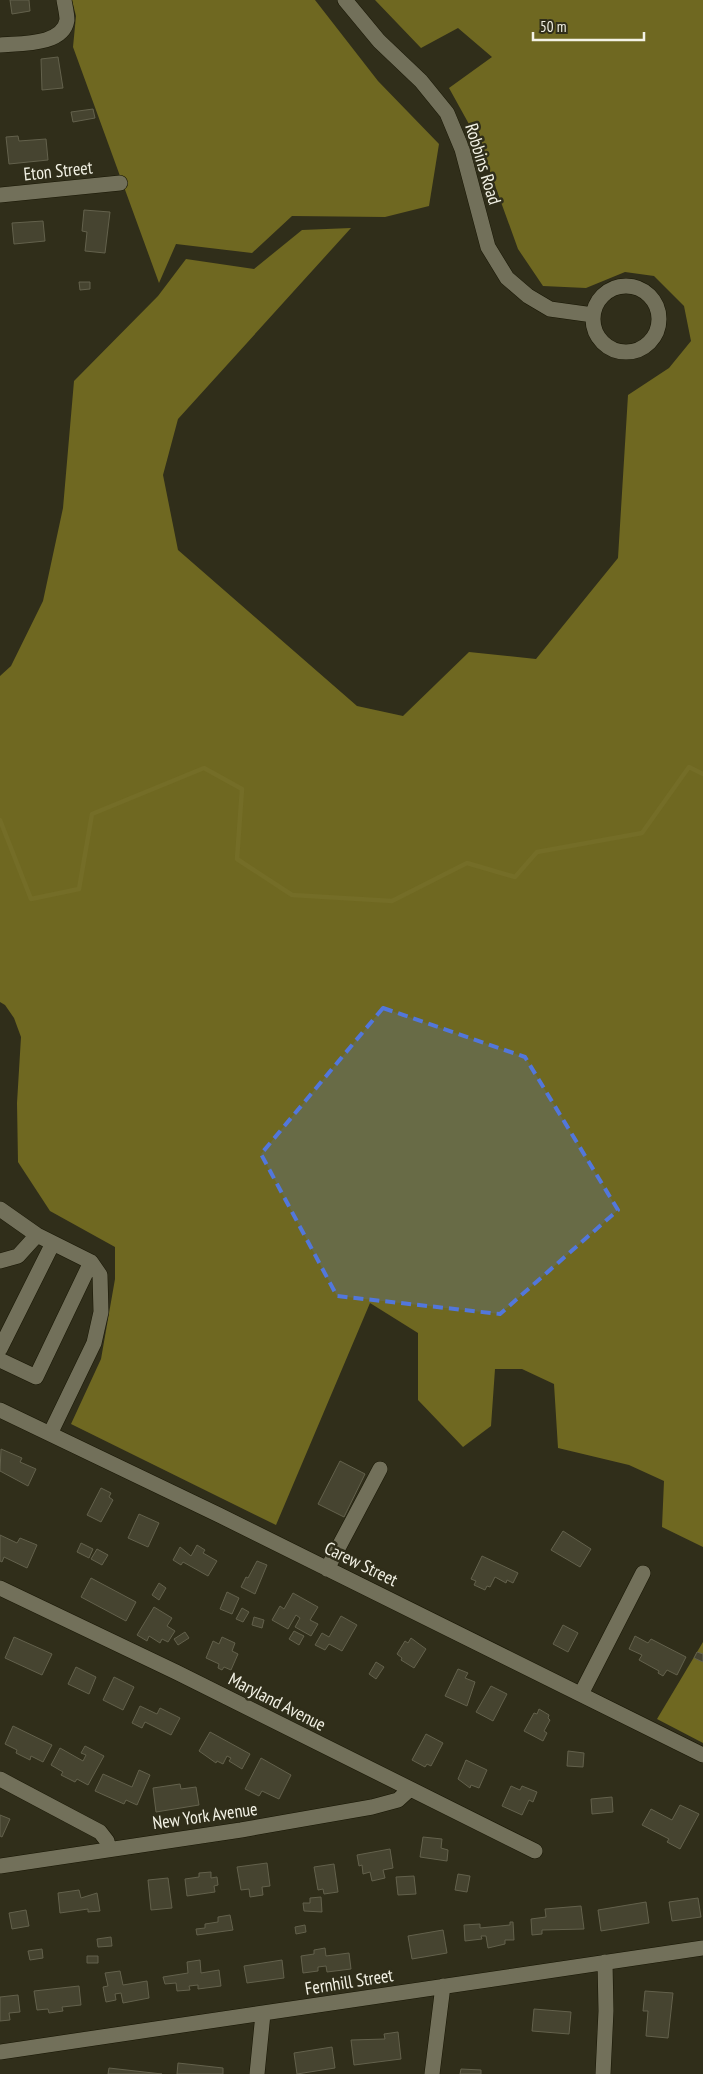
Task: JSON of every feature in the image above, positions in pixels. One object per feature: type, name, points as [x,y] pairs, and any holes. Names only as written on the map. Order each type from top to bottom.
[{"type":"street","points":[[0,45],[42,41],[59,34],[67,21],[64,0]]},
{"type":"street","name":"Robbins Road","points":[[345,0],[379,41],[421,81],[447,113],[462,149],[488,247],[507,278],[528,296],[550,309],[592,315]]},
{"type":"street","name":"Eton Street","points":[[0,195],[120,183]]},
{"type":"street","points":[[620,286],[631,286],[641,290],[653,301],[659,316],[654,337],[647,345],[637,351],[626,353],[615,351],[605,346],[597,337],[593,327],[592,315],[602,296],[620,286]]},
{"type":"street","points":[[0,1209],[37,1235],[91,1262],[100,1275],[101,1312],[94,1343],[50,1434]]},
{"type":"street","points":[[0,1261],[18,1256],[37,1235]]},
{"type":"street","points":[[0,1349],[53,1243]]},
{"type":"street","points":[[0,1360],[36,1378],[91,1262]]},
{"type":"street","name":"Carew Street","points":[[0,1410],[327,1568],[703,1756]]},
{"type":"street","points":[[327,1568],[380,1470]]},
{"type":"street","points":[[581,1694],[643,1573]]},
{"type":"street","name":"Maryland Avenue","points":[[0,1588],[176,1672],[535,1851]]},
{"type":"street","points":[[0,1779],[100,1832],[107,1841],[108,1848]]},
{"type":"street","name":"New York Avenue","points":[[0,1866],[108,1848],[241,1830],[372,1807],[398,1800],[410,1789]]},
{"type":"street","name":"Fernhill Street","points":[[0,2052],[703,1948]]},
{"type":"street","points":[[603,2074],[606,2011],[605,1962]]},
{"type":"street","points":[[432,2074],[443,1986]]},
{"type":"street","points":[[257,2074],[263,2014]]},
{"type":"highlighted area","points":[[383,1008],[525,1057],[618,1210],[500,1314],[337,1296],[261,1154]]},
{"type":"shaded area","points":[[72,0],[315,0],[378,81],[439,144],[429,206],[385,217],[292,216],[252,253],[176,244],[159,283],[73,47],[76,16]]},
{"type":"shaded area","points":[[375,0],[703,0],[703,1547],[662,1527],[664,1481],[629,1465],[558,1448],[554,1384],[522,1369],[495,1369],[491,1426],[463,1447],[418,1400],[418,1333],[370,1303],[276,1525],[71,1424],[101,1359],[115,1279],[115,1247],[50,1211],[18,1162],[17,1103],[21,1037],[14,1018],[5,1005],[0,1002],[0,676],[11,666],[43,601],[63,508],[74,381],[158,296],[186,259],[254,269],[302,230],[351,228],[178,419],[163,475],[178,550],[357,706],[403,716],[469,652],[536,659],[618,558],[628,395],[669,368],[691,341],[684,306],[654,276],[625,272],[586,288],[543,286],[518,249],[480,144],[449,88],[492,57],[458,28],[421,48]]},
{"type":"shaded area","points":[[703,1642],[703,1743],[657,1719]]},
{"type":"building","points":[[10,0],[29,0],[30,11],[12,14]]},
{"type":"building","points":[[58,57],[63,88],[42,90],[41,59]]},
{"type":"building","points":[[93,109],[95,118],[73,122],[71,112]]},
{"type":"building","points":[[18,136],[19,141],[46,139],[48,160],[9,164],[6,137]]},
{"type":"building","points":[[84,210],[110,212],[105,253],[85,251],[87,232],[82,231]]},
{"type":"building","points":[[43,221],[45,241],[14,244],[12,223]]},
{"type":"building","points":[[79,282],[90,282],[90,289],[80,290]]},
{"type":"building","points":[[1,1449],[22,1458],[20,1462],[36,1469],[28,1486],[0,1471]]},
{"type":"building","points":[[340,1461],[365,1474],[344,1517],[318,1504]]},
{"type":"building","points":[[101,1488],[111,1493],[109,1497],[113,1500],[101,1522],[87,1515]]},
{"type":"building","points":[[139,1514],[159,1523],[148,1547],[128,1538]]},
{"type":"building","points":[[563,1531],[591,1549],[580,1567],[551,1550]]},
{"type":"building","points":[[0,1535],[17,1543],[20,1538],[37,1545],[27,1568],[4,1557],[2,1562],[0,1561]]},
{"type":"building","points":[[81,1543],[93,1549],[89,1558],[77,1552]]},
{"type":"building","points":[[197,1545],[205,1550],[203,1553],[217,1561],[208,1576],[183,1562],[181,1565],[173,1560],[180,1547],[191,1556]]},
{"type":"building","points":[[97,1549],[108,1555],[102,1565],[91,1559]]},
{"type":"building","points":[[482,1556],[518,1573],[513,1583],[507,1580],[506,1583],[495,1577],[490,1587],[487,1586],[485,1590],[474,1585],[476,1581],[471,1579]]},
{"type":"building","points":[[257,1561],[267,1565],[255,1594],[241,1587]]},
{"type":"building","points":[[91,1578],[136,1602],[126,1621],[81,1597]]},
{"type":"building","points":[[159,1583],[166,1588],[159,1600],[152,1595]]},
{"type":"building","points":[[227,1592],[239,1598],[232,1614],[220,1609]]},
{"type":"building","points":[[293,1593],[318,1607],[310,1620],[318,1624],[311,1636],[295,1627],[300,1618],[296,1615],[288,1629],[272,1620],[280,1606],[284,1609]]},
{"type":"building","points":[[154,1607],[172,1618],[167,1626],[175,1631],[168,1642],[162,1639],[160,1643],[149,1636],[147,1641],[137,1635]]},
{"type":"building","points":[[242,1608],[249,1612],[243,1622],[236,1619]]},
{"type":"building","points":[[341,1616],[357,1625],[342,1651],[329,1644],[325,1650],[315,1645],[322,1633],[329,1637]]},
{"type":"building","points":[[254,1617],[264,1620],[262,1628],[252,1625]]},
{"type":"building","points":[[563,1625],[578,1633],[568,1652],[553,1644]]},
{"type":"building","points":[[294,1631],[304,1636],[299,1645],[289,1639]]},
{"type":"building","points":[[185,1632],[189,1638],[178,1645],[174,1639]]},
{"type":"building","points":[[635,1636],[648,1643],[651,1639],[686,1657],[677,1675],[667,1670],[663,1676],[658,1673],[659,1671],[639,1660],[642,1655],[629,1649]]},
{"type":"building","points":[[14,1637],[52,1654],[42,1675],[5,1658]]},
{"type":"building","points":[[222,1637],[235,1643],[232,1651],[238,1654],[231,1670],[224,1667],[222,1670],[218,1668],[219,1664],[206,1658],[213,1641],[219,1644]]},
{"type":"building","points":[[411,1638],[426,1649],[414,1668],[401,1660],[402,1658],[397,1654],[405,1641],[408,1643]]},
{"type":"building","points":[[697,1652],[703,1654],[703,1662],[694,1658]]},
{"type":"building","points":[[376,1662],[384,1667],[376,1679],[369,1674]]},
{"type":"building","points":[[76,1667],[96,1677],[89,1694],[68,1684]]},
{"type":"building","points":[[458,1669],[468,1673],[465,1678],[475,1682],[467,1706],[445,1696]]},
{"type":"building","points":[[114,1677],[134,1687],[123,1710],[103,1700]]},
{"type":"building","points":[[491,1686],[507,1694],[493,1721],[476,1712]]},
{"type":"building","points":[[140,1706],[157,1714],[160,1708],[180,1718],[171,1735],[145,1722],[142,1728],[132,1723]]},
{"type":"building","points":[[539,1709],[549,1715],[548,1718],[550,1720],[544,1731],[547,1733],[543,1741],[524,1731],[534,1713],[537,1714]]},
{"type":"building","points":[[13,1726],[52,1745],[43,1762],[31,1756],[30,1760],[16,1753],[17,1750],[5,1744]]},
{"type":"building","points":[[210,1732],[250,1754],[242,1769],[229,1761],[231,1758],[227,1756],[223,1764],[217,1761],[216,1763],[199,1751]]},
{"type":"building","points":[[426,1734],[443,1743],[431,1766],[427,1764],[425,1767],[412,1760]]},
{"type":"building","points":[[85,1746],[104,1756],[88,1785],[77,1779],[75,1782],[61,1775],[63,1772],[51,1765],[60,1748],[83,1761],[86,1755],[81,1753]]},
{"type":"building","points":[[568,1751],[584,1753],[583,1767],[567,1766]]},
{"type":"building","points":[[261,1758],[291,1775],[279,1799],[262,1791],[259,1796],[245,1789]]},
{"type":"building","points":[[466,1760],[487,1770],[479,1788],[471,1785],[470,1788],[458,1779]]},
{"type":"building","points":[[139,1770],[150,1775],[137,1805],[126,1800],[124,1804],[95,1791],[103,1774],[132,1787]]},
{"type":"building","points":[[180,1784],[181,1789],[196,1787],[199,1805],[156,1812],[153,1788]]},
{"type":"building","points":[[511,1786],[520,1790],[522,1786],[537,1792],[533,1802],[529,1800],[522,1815],[502,1806]]},
{"type":"building","points":[[612,1797],[613,1812],[592,1814],[591,1799]]},
{"type":"building","points":[[680,1805],[699,1814],[680,1849],[667,1842],[669,1839],[642,1825],[651,1809],[672,1820]]},
{"type":"building","points":[[0,1815],[10,1819],[2,1837],[0,1836]]},
{"type":"building","points":[[423,1837],[442,1839],[441,1848],[448,1850],[447,1861],[420,1857]]},
{"type":"building","points":[[390,1849],[393,1868],[383,1870],[385,1878],[372,1881],[370,1872],[363,1874],[362,1865],[359,1866],[357,1855]]},
{"type":"building","points":[[267,1863],[270,1886],[262,1887],[263,1895],[250,1897],[249,1889],[241,1890],[237,1867]]},
{"type":"building","points":[[334,1864],[338,1892],[324,1894],[323,1889],[318,1890],[314,1867]]},
{"type":"building","points":[[211,1872],[211,1878],[217,1877],[218,1885],[214,1886],[215,1892],[187,1896],[185,1879],[199,1877],[199,1873]]},
{"type":"building","points":[[458,1874],[470,1876],[467,1892],[455,1890]]},
{"type":"building","points":[[414,1876],[416,1894],[398,1895],[396,1877]]},
{"type":"building","points":[[168,1878],[172,1908],[151,1910],[148,1880]]},
{"type":"building","points":[[79,1890],[81,1898],[97,1893],[100,1911],[88,1912],[88,1909],[60,1913],[58,1893]]},
{"type":"building","points":[[321,1897],[322,1912],[304,1911],[303,1903],[310,1903],[310,1898]]},
{"type":"building","points":[[698,1898],[701,1917],[672,1921],[669,1902]]},
{"type":"building","points":[[646,1902],[649,1923],[601,1931],[598,1910]]},
{"type":"building","points":[[581,1906],[584,1929],[542,1930],[542,1934],[532,1935],[531,1919],[546,1917],[545,1909]]},
{"type":"building","points":[[26,1910],[29,1926],[12,1929],[9,1913]]},
{"type":"building","points":[[230,1915],[233,1930],[197,1935],[196,1929],[205,1928],[205,1924],[218,1922],[218,1917]]},
{"type":"building","points":[[510,1922],[513,1922],[514,1940],[505,1940],[505,1944],[488,1948],[486,1936],[481,1936],[482,1939],[465,1941],[464,1925],[480,1924],[480,1928],[510,1925]]},
{"type":"building","points":[[305,1925],[306,1932],[296,1934],[295,1927]]},
{"type":"building","points":[[443,1930],[447,1953],[412,1959],[408,1936]]},
{"type":"building","points":[[111,1937],[112,1946],[98,1947],[97,1939]]},
{"type":"building","points":[[325,1948],[326,1956],[349,1953],[351,1969],[327,1972],[326,1966],[318,1967],[318,1971],[303,1973],[301,1956],[314,1954],[314,1950]]},
{"type":"building","points":[[42,1949],[43,1958],[30,1960],[28,1951]]},
{"type":"building","points":[[87,1956],[98,1956],[98,1963],[87,1963]]},
{"type":"building","points":[[200,1960],[201,1973],[219,1970],[221,1986],[198,1989],[198,1985],[189,1986],[190,1990],[177,1991],[176,1983],[165,1984],[163,1977],[188,1973],[187,1962]]},
{"type":"building","points":[[282,1960],[284,1978],[247,1983],[244,1966]]},
{"type":"building","points":[[120,1971],[123,1985],[147,1981],[149,1998],[123,2003],[121,1993],[115,1994],[116,2000],[106,2002],[103,1987],[108,1986],[105,1973]]},
{"type":"building","points":[[79,1986],[81,2005],[62,2007],[63,2011],[49,2013],[48,2009],[37,2010],[34,1991]]},
{"type":"building","points":[[645,1991],[673,1993],[668,2038],[646,2036],[648,2011],[643,2011]]},
{"type":"building","points":[[18,1995],[20,2012],[9,2013],[10,2020],[0,2021],[0,1997]]},
{"type":"building","points":[[534,2009],[571,2012],[569,2034],[532,2031]]},
{"type":"building","points":[[398,2032],[401,2059],[354,2065],[351,2040],[385,2039],[384,2034]]},
{"type":"building","points":[[332,2047],[335,2068],[297,2074],[294,2053]]},
{"type":"building","points":[[178,2063],[223,2068],[223,2074],[177,2074]]},
{"type":"building","points":[[109,2068],[162,2074],[108,2074]]},
{"type":"building","points":[[461,2069],[481,2070],[481,2074],[460,2074]]},
{"type":"waterway","points":[[0,820],[31,899],[79,889],[92,814],[204,768],[242,789],[237,859],[292,895],[392,901],[467,863],[515,877],[537,852],[642,833],[689,767],[703,774]]}]
